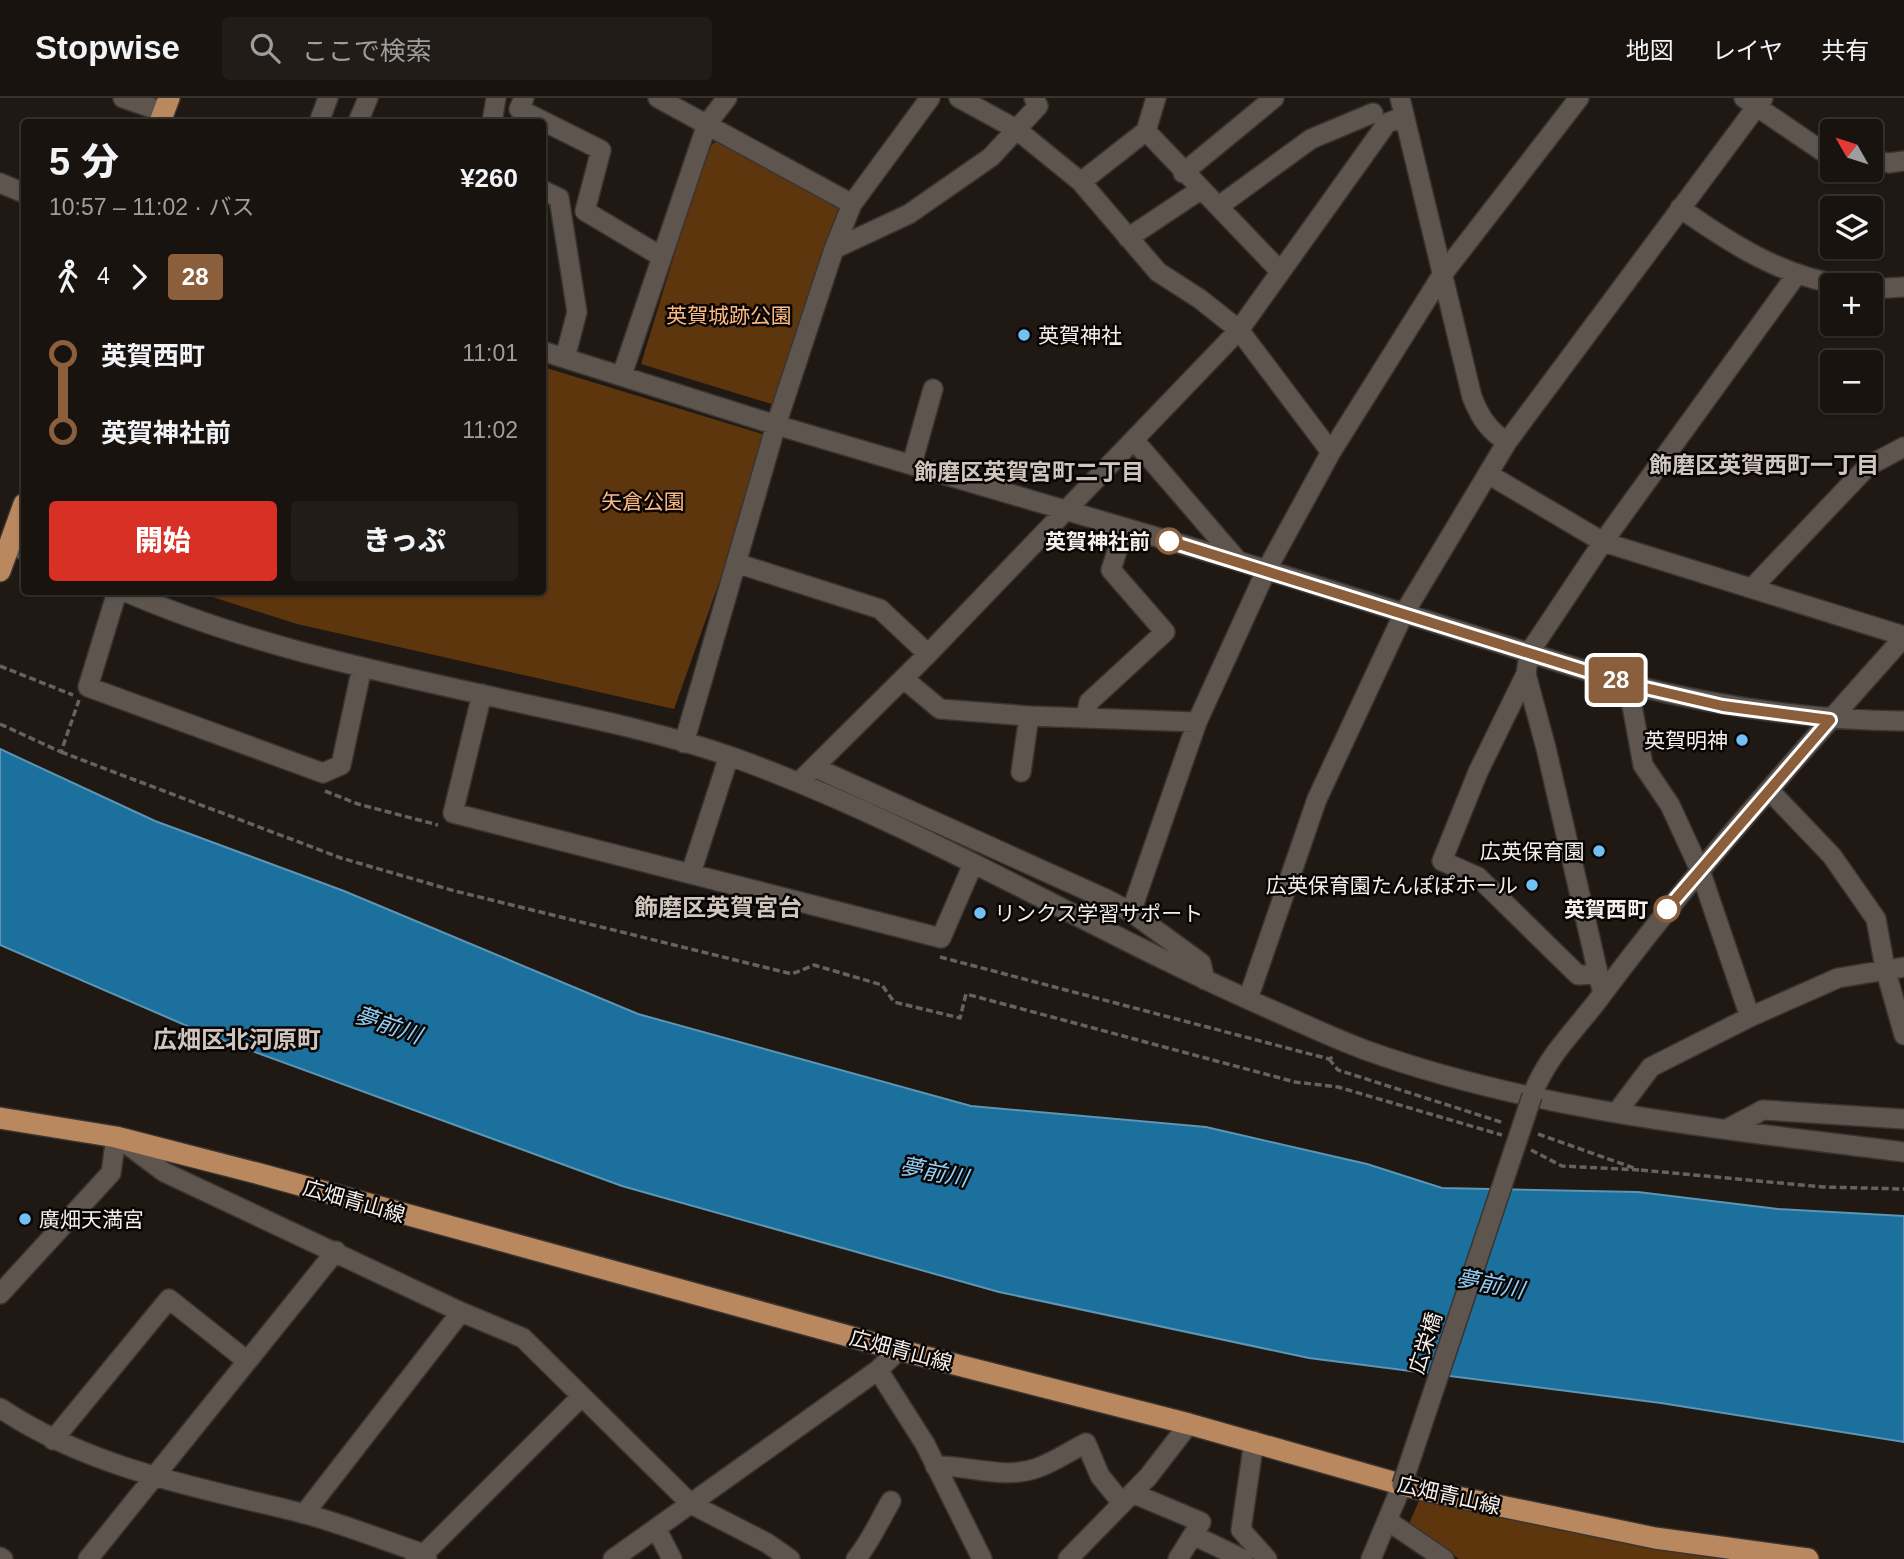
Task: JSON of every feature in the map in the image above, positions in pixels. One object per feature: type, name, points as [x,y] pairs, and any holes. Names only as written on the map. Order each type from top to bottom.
[{"type":"main road","points":[[0,571],[12,545],[21,514]]},
{"type":"main road","name":"広畑青山線","points":[[0,1118],[116,1137],[899,1350],[1254,1441],[1402,1485],[1655,1538],[1808,1559]]},
{"type":"street","points":[[123,98],[165,111]]},
{"type":"street","points":[[320,119],[328,98]]},
{"type":"street","points":[[359,119],[368,98]]},
{"type":"street","points":[[492,119],[496,98]]},
{"type":"street","points":[[524,98],[519,109],[539,119]]},
{"type":"street","points":[[659,98],[852,204]]},
{"type":"street","points":[[622,374],[707,124],[727,98]]},
{"type":"street","points":[[684,743],[776,425],[834,248],[852,204],[930,98]]},
{"type":"street","points":[[959,98],[1016,129],[1081,182],[1158,272],[1200,299],[1239,330],[1331,452]]},
{"type":"street","points":[[834,248],[909,214],[991,157],[1038,106],[1034,98]]},
{"type":"street","points":[[1081,182],[1146,131],[1156,98]]},
{"type":"street","points":[[1183,173],[1274,98]]},
{"type":"street","points":[[1131,912],[1197,722],[1266,571],[1331,452],[1443,275],[1579,98]]},
{"type":"street","points":[[1248,999],[1317,799],[1404,615],[1507,442],[1680,208],[1754,101],[1820,149]]},
{"type":"street","points":[[1386,110],[1443,275],[1472,397],[1479,416],[1491,431],[1507,442]]},
{"type":"street","points":[[1219,206],[1311,139],[1386,110]]},
{"type":"street","points":[[799,782],[904,679],[1239,330],[1386,110]]},
{"type":"street","points":[[546,122],[601,150],[585,211],[662,257]]},
{"type":"street","points":[[1146,131],[1183,173],[1219,206],[1280,271]]},
{"type":"street","points":[[1883,162],[1904,161]]},
{"type":"street","points":[[1,189],[21,192]]},
{"type":"street","points":[[1128,238],[1200,190]]},
{"type":"street","points":[[546,192],[559,198],[577,312],[565,358]]},
{"type":"street","points":[[1680,208],[1734,246],[1797,274],[1820,279]]},
{"type":"street","points":[[1596,974],[1578,975],[1478,877],[1442,861],[1478,772],[1526,674],[1529,653],[1603,542],[1797,274]]},
{"type":"street","points":[[1883,288],[1904,287]]},
{"type":"street","points":[[546,352],[622,374],[776,425],[1238,561],[1628,684],[1723,706],[1830,720],[1904,721]]},
{"type":"street","points":[[912,464],[933,389]]},
{"type":"street","points":[[1134,440],[1238,561]]},
{"type":"street","points":[[1753,587],[1868,466],[1904,447]]},
{"type":"street","points":[[1488,474],[1603,542],[1753,587],[1904,637]]},
{"type":"street","points":[[1086,717],[1089,702],[1165,632],[1111,570],[1124,529]]},
{"type":"street","points":[[736,563],[880,609],[928,654]]},
{"type":"street","points":[[116,595],[88,687],[323,773],[341,765],[362,667]]},
{"type":"street","points":[[147,596],[237,631],[362,667],[729,756],[799,782],[973,864],[1205,980],[1386,1057],[1434,1073],[1617,1112],[1904,1152]]},
{"type":"street","name":"広栄橋","points":[[1371,1559],[1402,1485],[1532,1096],[1544,1068],[1558,1046],[1604,993],[1645,934],[1904,637]]},
{"type":"street","points":[[1526,674],[1546,748],[1596,974],[1604,993]]},
{"type":"street","points":[[904,679],[940,709],[1029,716],[1197,722]]},
{"type":"street","points":[[1628,684],[1643,765],[1670,804],[1700,870],[1750,1017]]},
{"type":"street","points":[[482,694],[453,813],[941,938],[973,864]]},
{"type":"street","points":[[1021,772],[1029,716]]},
{"type":"street","points":[[691,873],[729,756]]},
{"type":"street","points":[[814,767],[1131,912],[1201,963],[1205,980]]},
{"type":"street","points":[[1769,790],[1832,856],[1876,919],[1894,968],[1904,1035]]},
{"type":"street","points":[[1617,1112],[1651,1067],[1750,1017],[1838,978],[1894,968]]},
{"type":"street","points":[[1727,1129],[1763,1111],[1904,1119]]},
{"type":"street","points":[[0,1294],[111,1173],[116,1137],[164,1172],[461,1312],[523,1338],[691,1504],[767,1543],[790,1559]]},
{"type":"street","points":[[88,1559],[336,1251]]},
{"type":"street","points":[[53,1440],[169,1299],[246,1360]]},
{"type":"street","points":[[304,1514],[461,1312]]},
{"type":"street","points":[[612,1559],[657,1530],[878,1370],[899,1350]]},
{"type":"street","points":[[878,1370],[935,1466],[979,1558]]},
{"type":"street","points":[[0,1408],[53,1440],[152,1478],[304,1514],[422,1557],[581,1397]]},
{"type":"street","points":[[1068,1559],[1127,1498],[1189,1424]]},
{"type":"street","points":[[1254,1441],[1241,1530],[1267,1559]]},
{"type":"street","points":[[935,1466],[955,1465],[967,1470],[1004,1472],[1027,1470],[1086,1443],[1100,1476],[1127,1498],[1201,1522],[1195,1536],[1178,1559]]},
{"type":"street","points":[[856,1559],[870,1543],[876,1526],[891,1501]]},
{"type":"street","points":[[1388,1521],[1444,1559]]},
{"type":"street","points":[[657,1530],[672,1559]]},
{"type":"street","points":[[1195,1536],[1243,1559]]},
{"type":"path","points":[[61,752],[80,698]]},
{"type":"path","points":[[0,724],[61,752],[341,858],[455,891],[792,974],[814,965],[882,985],[894,1002],[960,1018],[966,994],[1295,1082],[1338,1087],[1510,1139]]},
{"type":"path","points":[[1329,1059],[1338,1070],[1506,1124]]},
{"type":"path","points":[[1533,1132],[1640,1170]]},
{"type":"path","points":[[1520,1144],[1562,1166],[1640,1170],[1823,1187],[1904,1189]]},
{"type":"green space","name":"英賀城跡公園","points":[[719,140],[837,204],[839,213],[818,266],[775,405],[641,364],[698,177],[712,144]]},
{"type":"green space","name":"矢倉公園","points":[[546,368],[766,435],[726,563],[674,709],[297,624],[206,595],[546,595]]},
{"type":"green space","points":[[1419,1501],[1609,1540],[1735,1559],[1459,1559],[1409,1524]]},
{"type":"water","name":"夢前川","points":[[0,749],[155,821],[344,891],[638,1014],[971,1106],[1206,1127],[1367,1164],[1442,1188],[1638,1192],[1778,1209],[1904,1216],[1904,1442],[1661,1403],[1309,1358],[999,1292],[622,1186],[208,1035],[0,945]]},
{"type":"bus line","name":"28","points":[[1169,541],[1628,684],[1723,706],[1830,720],[1667,909]]},
{"type":"place","name":"英賀神社","points":[[1024,335]]},
{"type":"place","name":"英賀神社前","points":[[1169,541]]},
{"type":"place","name":"英賀明神","points":[[1742,740]]},
{"type":"place","name":"広英保育園","points":[[1599,851]]},
{"type":"place","name":"広英保育園たんぽぽホール","points":[[1532,885]]},
{"type":"place","name":"英賀西町","points":[[1667,909]]},
{"type":"place","name":"リンクス学習サポート","points":[[980,913]]},
{"type":"place","name":"廣畑天満宮","points":[[25,1219]]},
{"type":"district","name":"飾磨区英賀西町一丁目","points":[[1764,465]]},
{"type":"district","name":"飾磨区英賀宮町二丁目","points":[[1029,472]]},
{"type":"district","name":"飾磨区英賀宮台","points":[[718,907]]},
{"type":"district","name":"広畑区北河原町","points":[[237,1039]]}]
